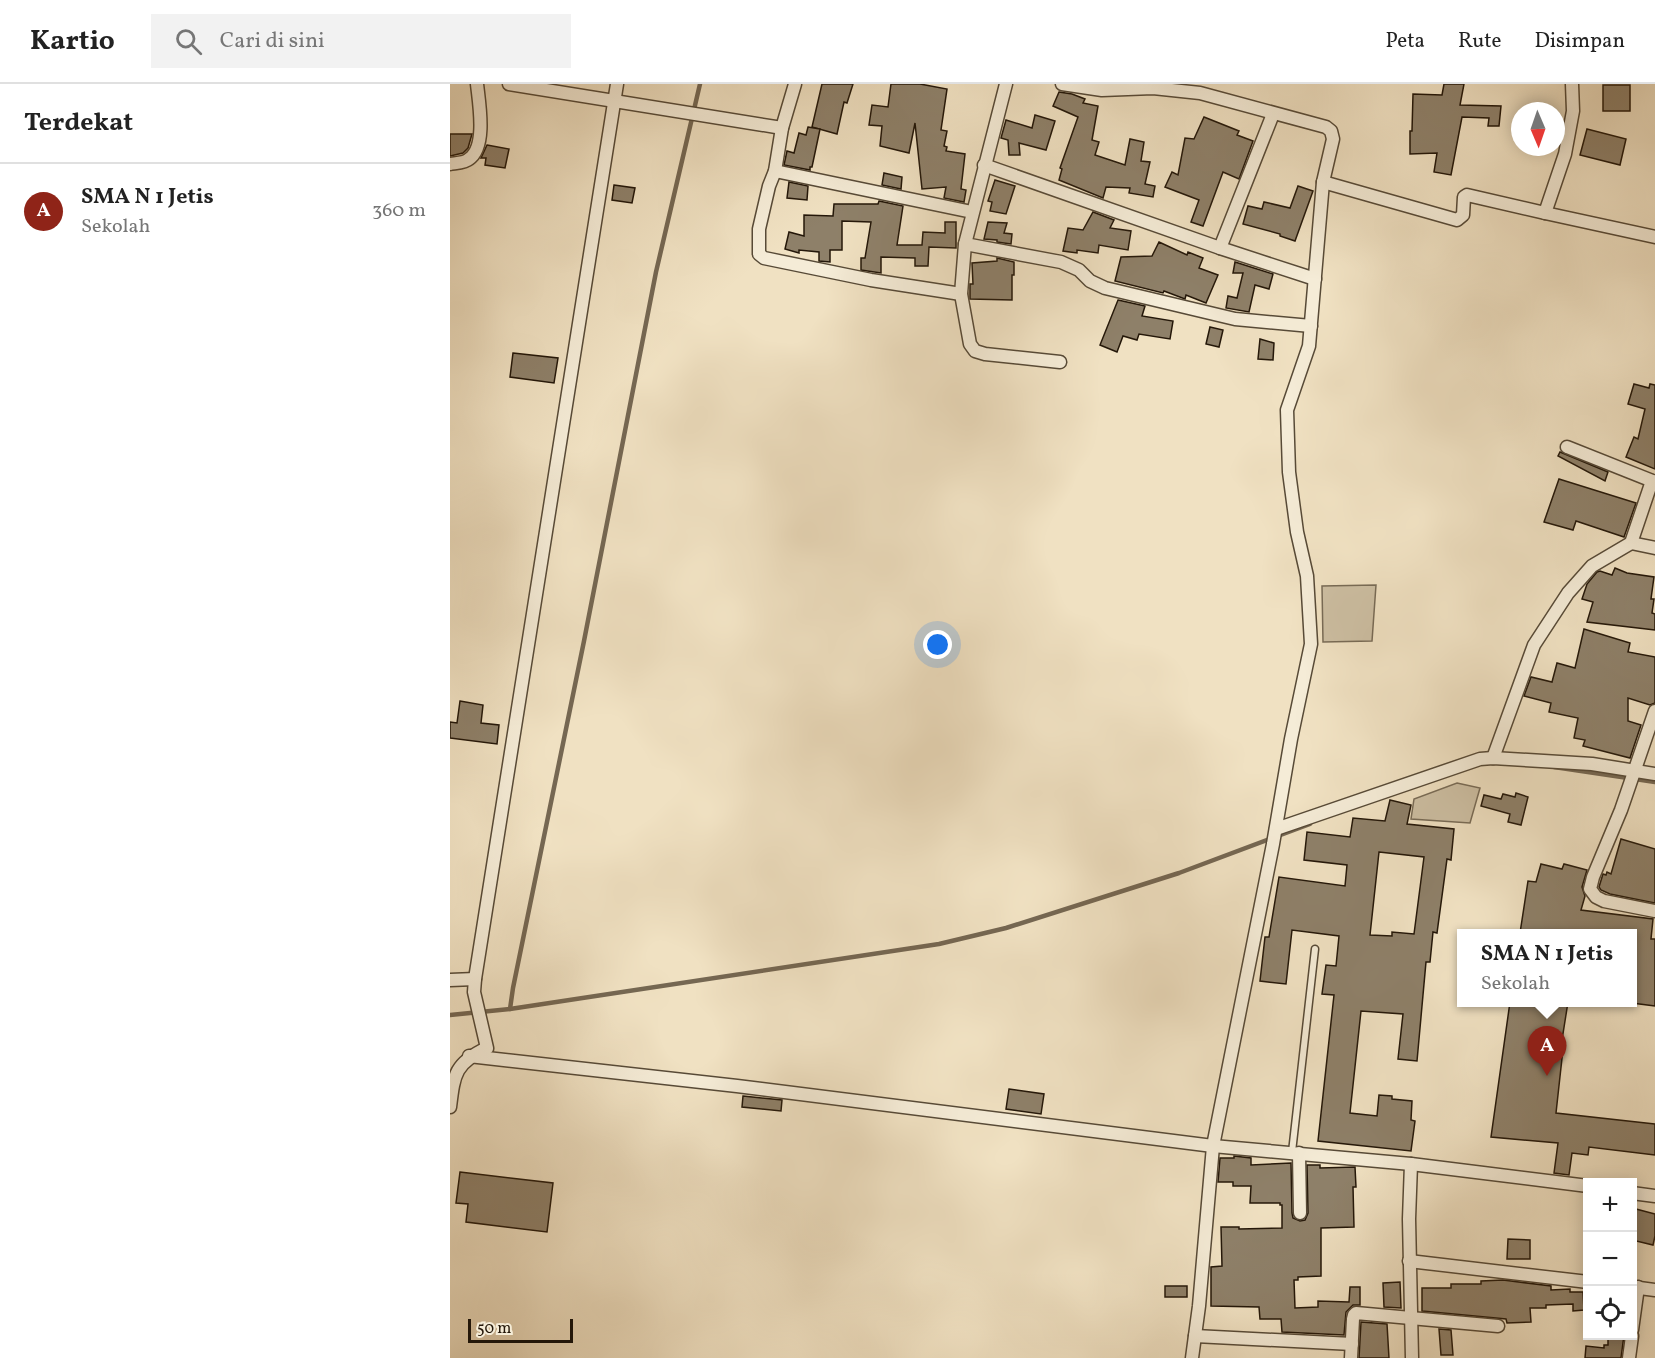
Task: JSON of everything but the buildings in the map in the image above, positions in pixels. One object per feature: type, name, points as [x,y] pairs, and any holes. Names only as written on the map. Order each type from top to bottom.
[{"type":"street","points":[[450,165],[469,160],[478,147],[481,127],[477,84]]},
{"type":"street","points":[[510,84],[714,115],[782,128]]},
{"type":"street","points":[[450,1107],[457,1069],[469,1056],[487,1048],[474,992],[475,979],[617,84]]},
{"type":"street","points":[[795,84],[782,128],[775,171],[759,229],[759,254],[764,258],[871,280],[961,294]]},
{"type":"street","points":[[1006,84],[965,244],[961,294],[970,344],[975,351],[985,354],[1060,362]]},
{"type":"street","points":[[1062,84],[1102,90],[1153,88],[1200,93],[1326,128],[1333,139],[1323,182],[1310,346],[1287,410],[1287,447],[1297,532],[1307,576],[1311,644],[1213,1146],[1192,1358]]},
{"type":"street","points":[[1545,213],[1565,154],[1573,111],[1572,84]]},
{"type":"street","points":[[1220,248],[1273,114]]},
{"type":"street","points":[[984,165],[1315,279]]},
{"type":"street","points":[[775,171],[972,212]]},
{"type":"street","points":[[1323,182],[1456,220],[1463,215],[1464,198],[1467,195],[1655,237]]},
{"type":"street","points":[[965,244],[1061,262],[1079,270],[1090,282],[1105,288],[1236,319],[1311,326]]},
{"type":"street","points":[[1493,758],[1534,645],[1568,593],[1592,566],[1631,543],[1654,482],[1567,447]]},
{"type":"street","points":[[1631,543],[1655,548]]},
{"type":"street","points":[[1655,711],[1621,810],[1590,889],[1596,897],[1604,901],[1655,911]]},
{"type":"street","points":[[1275,836],[1480,759],[1592,764],[1655,774]]},
{"type":"street","points":[[450,980],[475,979]]},
{"type":"street","points":[[469,1056],[736,1086],[1213,1146],[1411,1164],[1583,1186]]},
{"type":"street","points":[[1295,1152],[1300,1213]]},
{"type":"street","points":[[1411,1164],[1409,1262],[1412,1358]]},
{"type":"street","points":[[1637,1194],[1655,1196]]},
{"type":"street","points":[[1409,1262],[1583,1281]]},
{"type":"street","points":[[1637,1287],[1655,1290]]},
{"type":"street","points":[[1351,1358],[1353,1319],[1356,1313],[1498,1326]]},
{"type":"street","points":[[1195,1336],[1352,1344]]},
{"type":"street","points":[[1629,1358],[1631,1340]]},
{"type":"lane","points":[[1295,1152],[1315,949]]},
{"type":"shaded area","points":[[1376,585],[1372,641],[1323,642],[1322,586]]},
{"type":"shaded area","points":[[1457,783],[1480,788],[1470,823],[1411,819],[1414,799]]},
{"type":"waterway","points":[[510,1009],[656,272],[700,84]]},
{"type":"waterway","points":[[1554,767],[1655,782]]},
{"type":"waterway","points":[[450,1015],[510,1009],[939,944],[1006,928],[1179,873],[1310,824]]},
{"type":"place","name":"SMA N 1 Jetis","points":[[1547,1076]]}]
